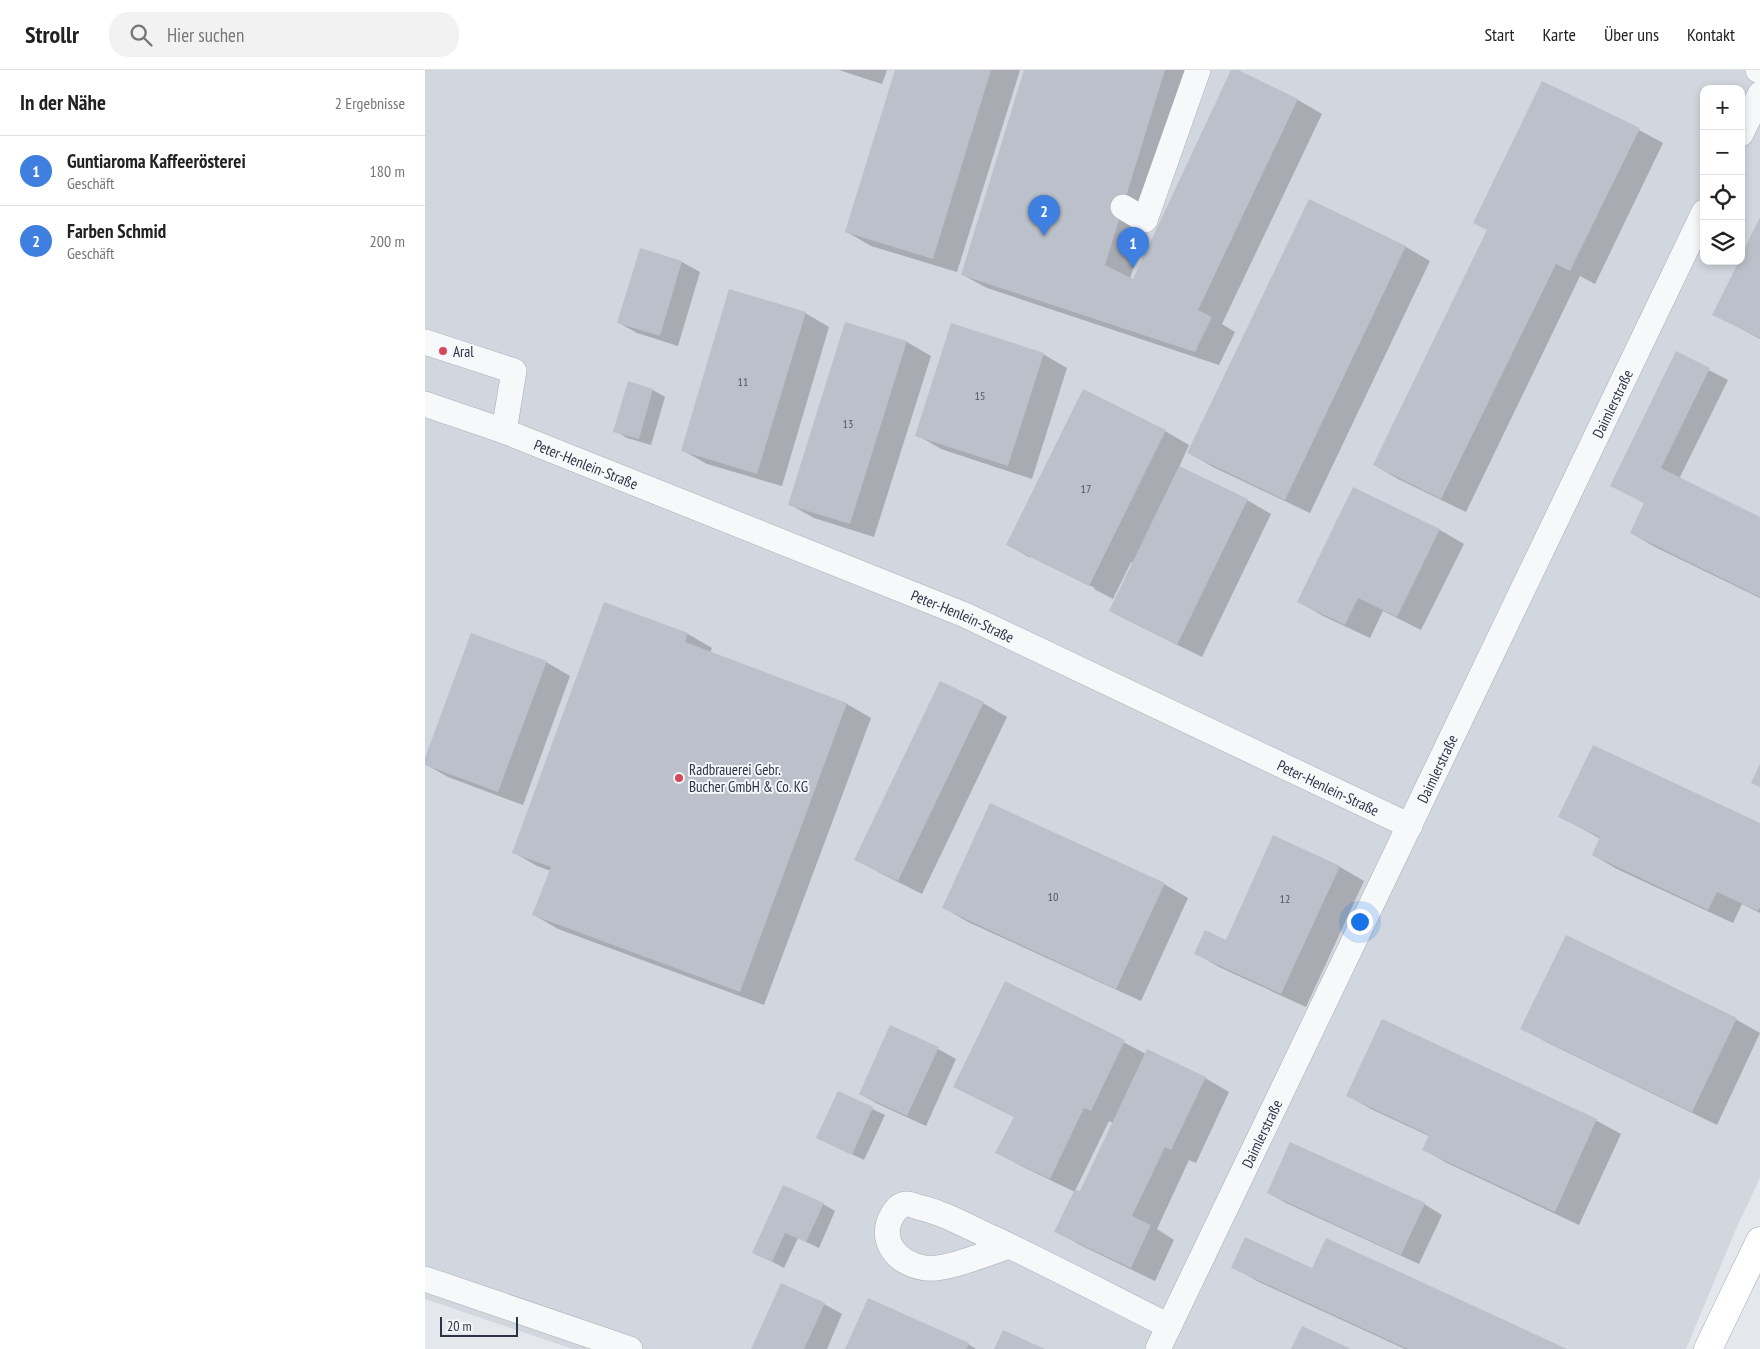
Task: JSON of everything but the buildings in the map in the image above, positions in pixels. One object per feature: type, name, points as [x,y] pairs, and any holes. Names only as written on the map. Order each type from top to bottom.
[{"type":"main road","points":[[1708,1349],[1760,1241]]},
{"type":"street","points":[[1123,207],[1145,220],[1198,70]]},
{"type":"street","points":[[1743,130],[1760,94]]},
{"type":"street","name":"Daimlerstraße","points":[[1158,1349],[1700,220]]},
{"type":"street","points":[[425,342],[514,371],[503,431]]},
{"type":"street","name":"Peter-Henlein-Straße","points":[[425,404],[503,431],[965,615],[1410,826]]},
{"type":"street","points":[[1009,1246],[1169,1326]]},
{"type":"street","points":[[425,1279],[630,1349]]},
{"type":"shaded area","points":[[425,70],[1760,70],[1760,1178],[1736,1229],[1686,1349],[573,1349],[425,1299]]},
{"type":"place","name":"Farben Schmid","points":[[1044,236]]},
{"type":"place","name":"Guntiaroma Kaffeerösterei","points":[[1133,268]]},
{"type":"place","name":"Aral","points":[[443,351]]},
{"type":"place","name":"Radbrauerei Gebr. Bucher GmbH & Co. KG","points":[[679,778]]}]
